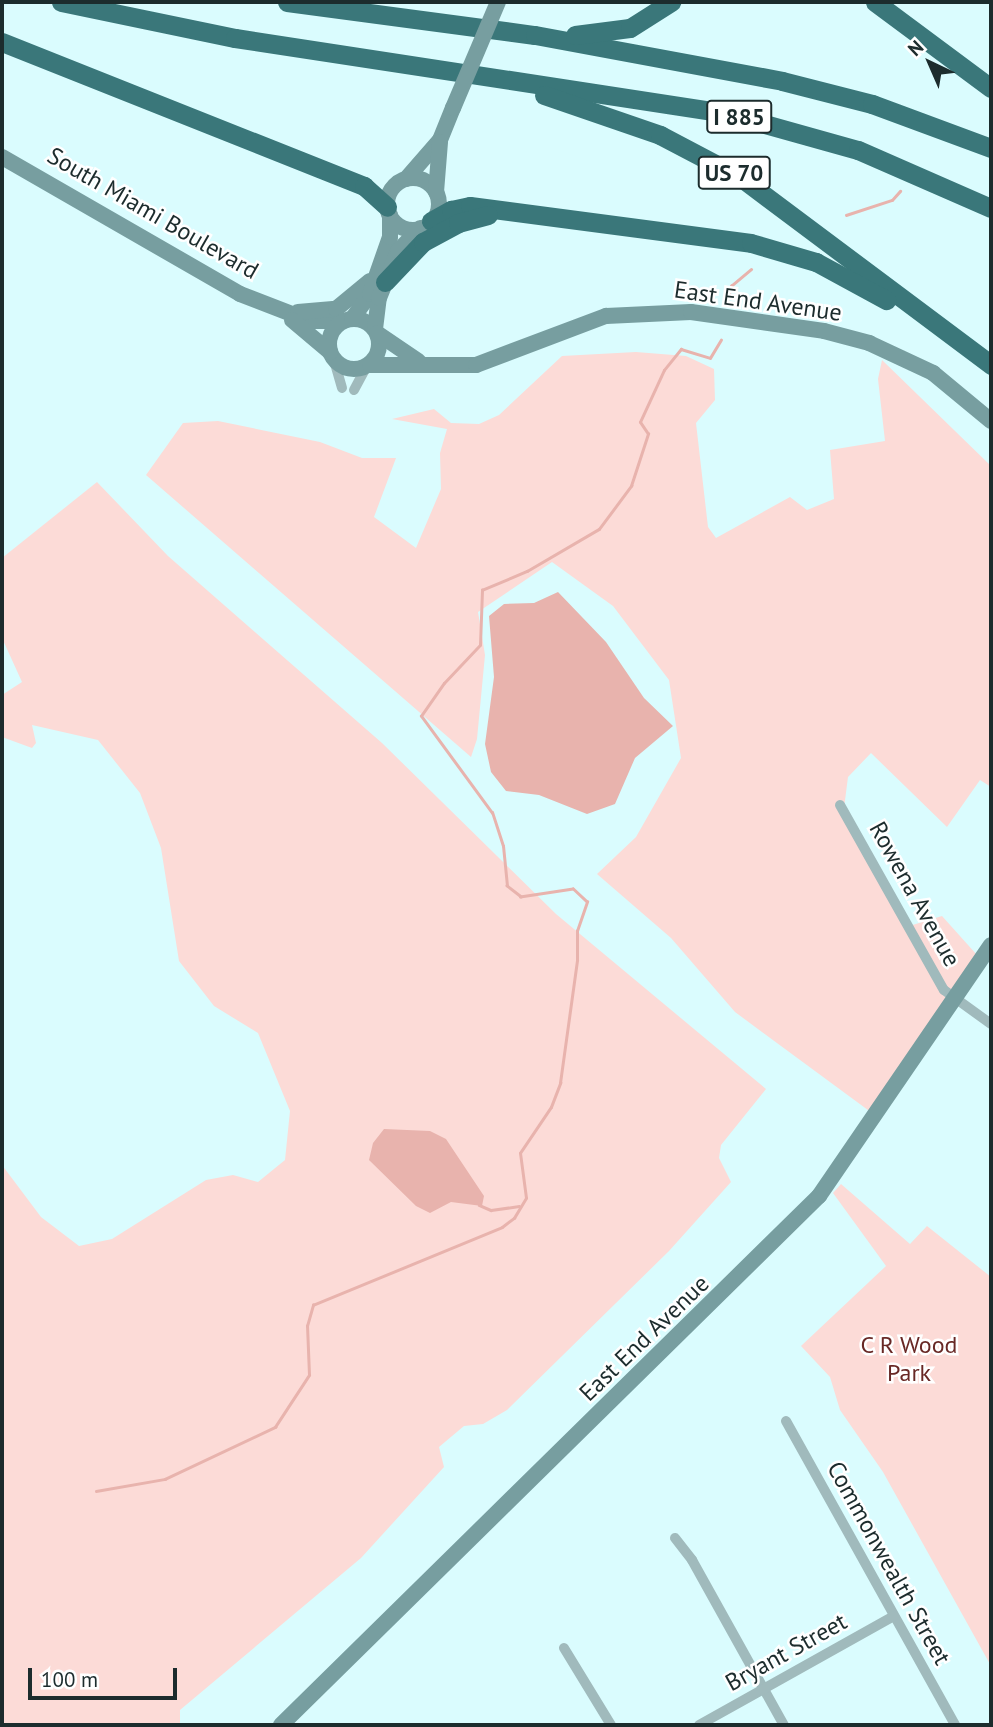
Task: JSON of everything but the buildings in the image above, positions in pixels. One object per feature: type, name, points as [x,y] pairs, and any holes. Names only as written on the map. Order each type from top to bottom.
[{"type":"highway","name":"I 885","points":[[61,2],[235,38],[663,101],[772,124],[900,165],[991,208]]},
{"type":"highway","name":"I 885","points":[[287,2],[535,35],[805,86],[960,136],[991,150]]},
{"type":"highway","points":[[535,35],[616,32],[643,22],[671,2]]},
{"type":"highway","points":[[875,2],[991,88]]},
{"type":"highway","points":[[2,42],[364,186],[389,211]]},
{"type":"highway","name":"US 70","points":[[474,75],[622,120],[714,162],[814,229],[956,342],[991,365]]},
{"type":"highway","points":[[426,225],[463,207],[773,248],[837,271],[956,342]]},
{"type":"highway","points":[[381,278],[423,242],[458,223],[499,213]]},
{"type":"street","points":[[342,388],[332,356],[331,334],[366,303],[401,246],[426,225],[438,210],[436,192],[440,140],[498,2]]},
{"type":"street","points":[[354,390],[379,350],[376,331],[381,278],[390,237],[389,211],[392,190],[406,179],[440,140]]},
{"type":"street","name":"South Miami Boulevard","points":[[2,157],[215,280],[280,311],[318,323],[347,320]]},
{"type":"street","points":[[406,179],[423,180],[436,192]]},
{"type":"street","points":[[389,211],[403,227],[426,225]]},
{"type":"street","points":[[280,311],[336,309],[381,278]]},
{"type":"street","name":"South Miami Boulevard","points":[[280,311],[332,356]]},
{"type":"street","name":"East End Avenue","points":[[368,366],[421,362],[476,365],[606,316],[691,312],[824,331],[869,343],[933,373],[991,421]]},
{"type":"street","points":[[347,320],[376,331],[421,362]]},
{"type":"street","points":[[332,356],[348,369],[368,366]]},
{"type":"street","name":"Rowena Avenue","points":[[841,805],[954,1000],[991,1024]]},
{"type":"street","name":"East End Avenue","points":[[281,1725],[820,1196],[991,945]]},
{"type":"street","name":"Commonwealth Street","points":[[786,1421],[955,1725]]},
{"type":"street","points":[[675,1538],[692,1560],[784,1725]]},
{"type":"street","name":"Bryant Street","points":[[699,1725],[894,1616]]},
{"type":"street","points":[[564,1648],[611,1725]]},
{"type":"green space","points":[[636,352],[686,356],[714,369],[715,400],[696,423],[708,527],[716,538],[790,497],[807,510],[834,499],[830,450],[885,441],[878,379],[882,360],[991,466],[991,787],[980,780],[947,827],[871,753],[848,777],[843,816],[906,927],[942,916],[977,955],[872,1113],[735,1012],[671,938],[597,874],[636,837],[681,758],[669,680],[613,606],[552,562],[478,612],[485,655],[477,739],[471,757],[146,475],[183,423],[218,421],[320,442],[362,458],[396,458],[374,517],[416,548],[441,489],[440,453],[447,429],[392,419],[434,409],[451,423],[479,424],[499,415],[562,356]]},
{"type":"green space","points":[[97,482],[168,556],[382,743],[556,914],[766,1089],[721,1145],[719,1158],[731,1182],[669,1251],[507,1410],[483,1424],[464,1426],[439,1447],[444,1467],[361,1558],[180,1710],[180,1725],[2,1725],[2,1165],[41,1217],[79,1246],[112,1239],[206,1180],[233,1175],[258,1182],[285,1160],[290,1111],[258,1033],[214,1006],[179,961],[161,848],[140,793],[98,740],[32,725],[36,743],[32,748],[2,737],[2,695],[22,682],[2,638],[2,558]]},
{"type":"green space","name":"C R Wood Park","points":[[841,1184],[910,1244],[927,1226],[991,1277],[991,1666],[883,1472],[840,1410],[830,1377],[801,1346],[886,1266],[833,1193]]},
{"type":"shaded area","points":[[558,592],[606,642],[644,698],[673,726],[635,758],[615,804],[587,814],[539,795],[506,791],[491,772],[485,744],[494,677],[489,616],[504,604],[534,603]]},
{"type":"shaded area","points":[[384,1129],[430,1131],[446,1139],[484,1196],[482,1206],[451,1202],[430,1213],[416,1206],[369,1160],[373,1143]]},
{"type":"waterway","points":[[846,215],[892,200],[900,191]]},
{"type":"waterway","points":[[726,304],[731,286],[751,269]]},
{"type":"waterway","points":[[96,1491],[165,1479],[275,1427],[309,1375],[307,1326],[313,1305],[502,1227],[514,1218],[526,1198],[520,1153],[551,1107],[560,1083],[577,960],[577,931],[587,902],[573,889],[521,897],[507,886],[503,846],[492,813],[421,716],[444,683],[480,645],[482,590],[527,571],[599,529],[631,486],[648,434],[640,422],[664,370],[681,349],[710,358],[721,340]]},
{"type":"waterway","points":[[479,1205],[491,1210],[519,1206]]}]
